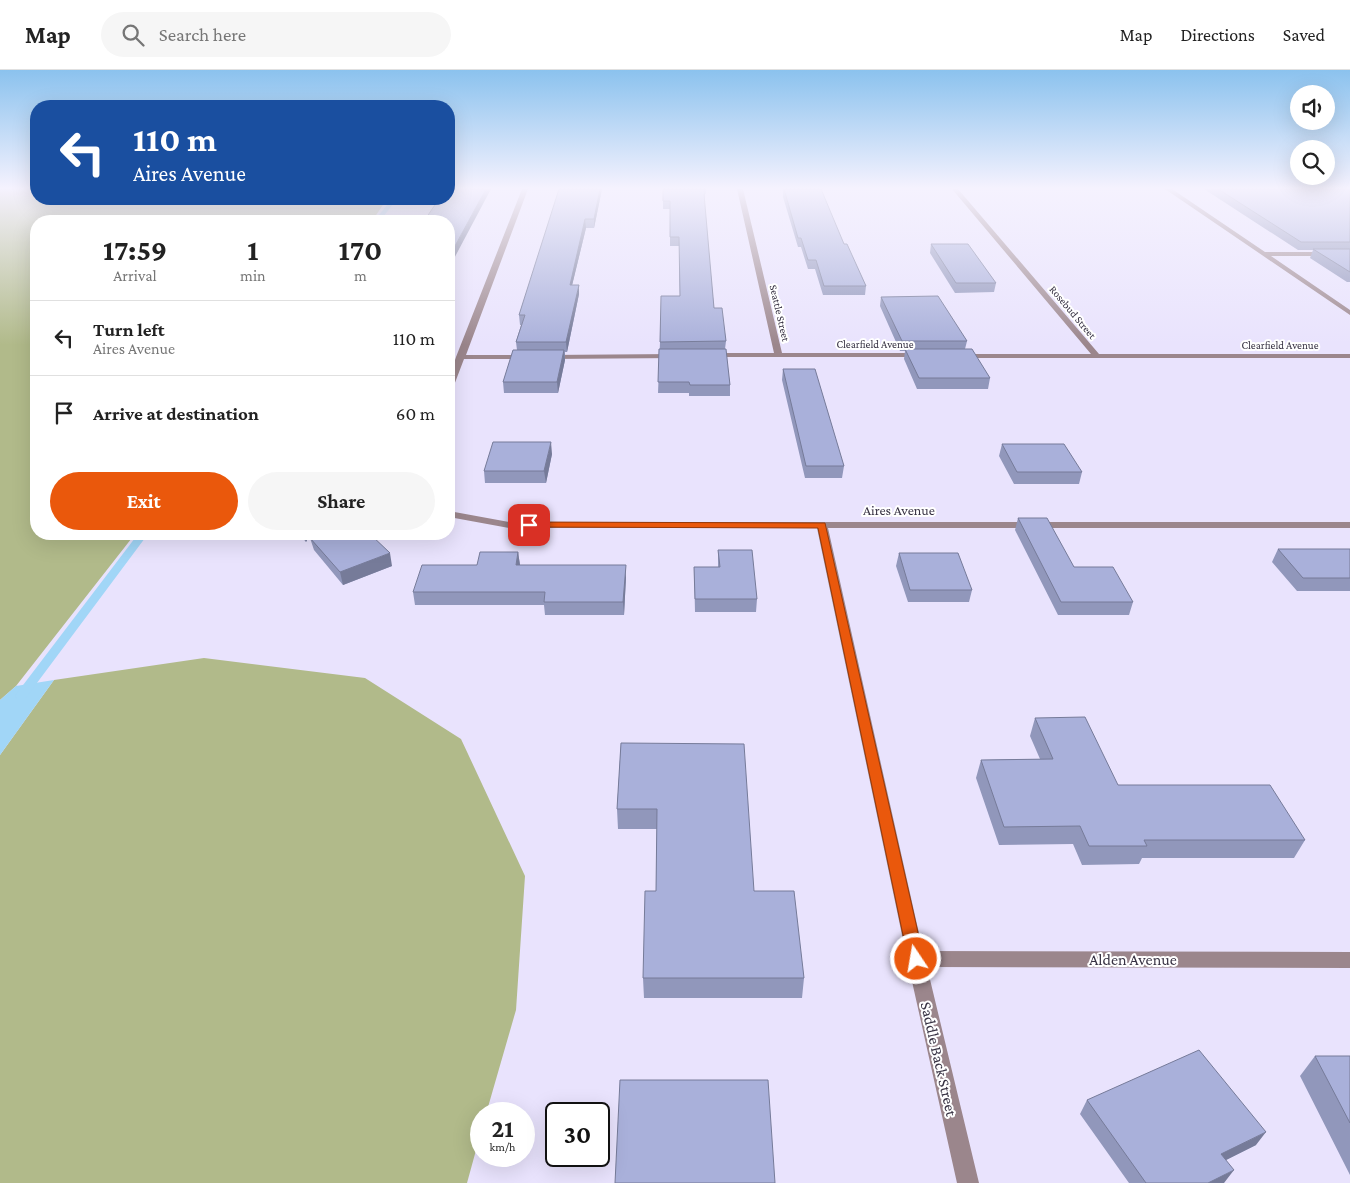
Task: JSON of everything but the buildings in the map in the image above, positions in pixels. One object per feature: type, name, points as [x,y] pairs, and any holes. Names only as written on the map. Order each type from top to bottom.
[{"type":"street","points":[[455,371],[506,241]]},
{"type":"street","name":"Seattle Street","points":[[752,241],[779,355]]},
{"type":"street","name":"Rosebud Street","points":[[999,241],[1097,356]]},
{"type":"street","points":[[1243,241],[1350,313]]},
{"type":"street","points":[[1262,254],[1350,254]]},
{"type":"street","name":"Clearfield Avenue","points":[[699,355],[928,355]]},
{"type":"street","points":[[460,357],[679,356]]},
{"type":"street","name":"Clearfield Avenue","points":[[948,356],[1350,356]]},
{"type":"street","name":"Aires Avenue","points":[[455,515],[509,525],[1350,525]]},
{"type":"street","name":"Saddle Back Street","points":[[822,525],[916,959],[968,1183]]},
{"type":"street","name":"Alden Avenue","points":[[916,959],[1350,960]]},
{"type":"green space","points":[[0,241],[30,241],[30,540],[130,540],[16,686],[0,700]]},
{"type":"green space","points":[[204,658],[365,678],[461,739],[525,876],[516,1010],[489,1102],[470,1102],[471,1167],[467,1183],[0,1183],[0,755],[54,680]]},
{"type":"water","points":[[54,680],[0,755],[0,700],[16,686]]},
{"type":"waterway","points":[[21,696],[138,540]]},
{"type":"route","points":[[529,525],[822,525],[916,959]]}]
